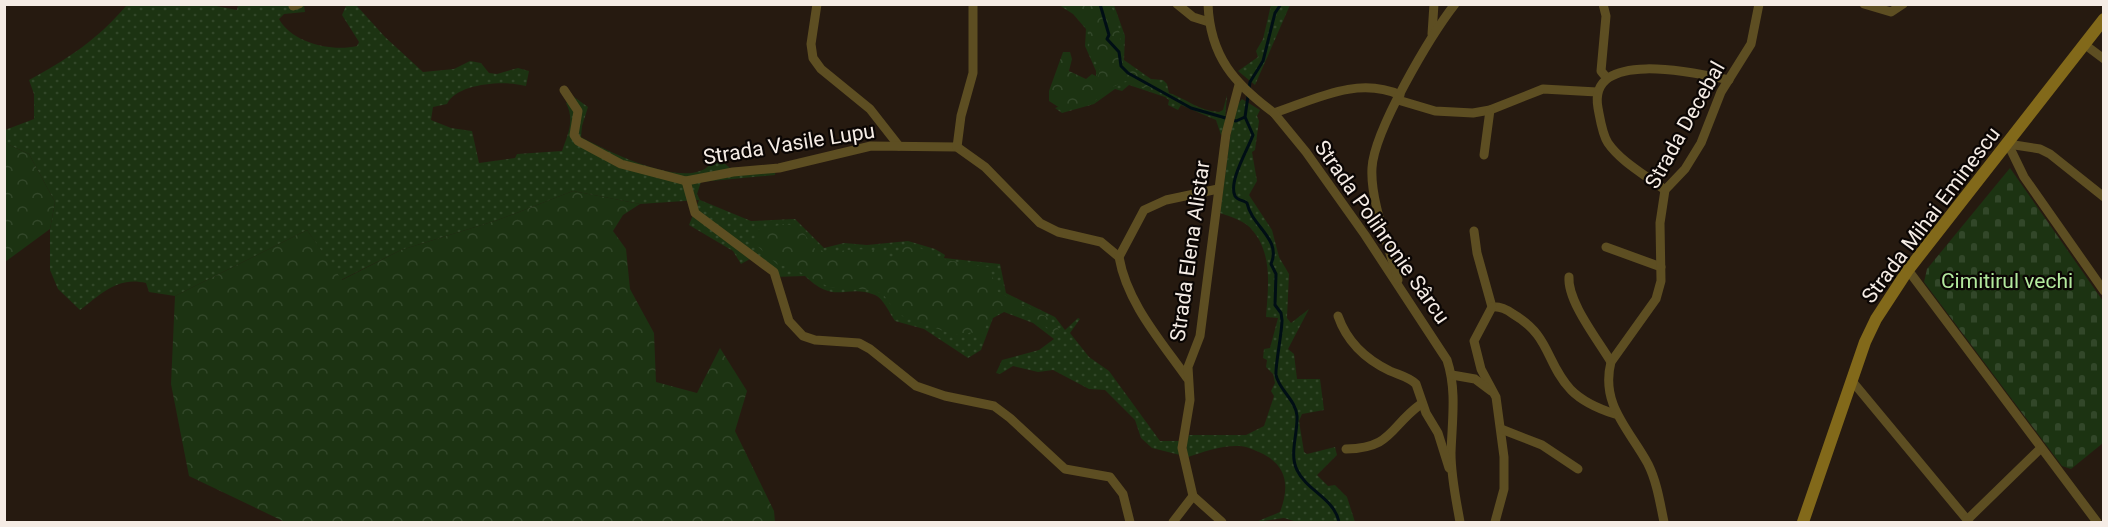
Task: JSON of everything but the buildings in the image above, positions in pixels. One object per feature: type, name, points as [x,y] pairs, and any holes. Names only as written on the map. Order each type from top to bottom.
[{"type":"main road","name":"Strada Mihai Eminescu","points":[[1803,522],[1864,342],[1876,319],[1908,270],[2103,19]]},
{"type":"street","points":[[817,4],[811,44],[813,58],[821,69],[870,109],[899,146]]},
{"type":"street","points":[[973,4],[973,73],[961,116],[957,147],[986,166],[1040,224],[1058,232],[1101,242],[1119,257]]},
{"type":"street","points":[[1177,4],[1193,17],[1209,22]]},
{"type":"street","points":[[1208,4],[1209,22],[1218,51],[1239,86]]},
{"type":"street","points":[[1432,37],[1434,4]]},
{"type":"street","points":[[1401,291],[1374,197],[1372,167],[1378,140],[1399,98],[1432,37],[1455,4]]},
{"type":"street","points":[[1604,4],[1606,16],[1601,70],[1606,77]]},
{"type":"street","name":"Strada Decebal","points":[[1611,362],[1656,299],[1661,267],[1660,223],[1665,190],[1685,169],[1701,143],[1720,92],[1751,44],[1759,4]]},
{"type":"street","points":[[1864,4],[1891,12],[1903,4]]},
{"type":"street","points":[[2084,44],[2103,59]]},
{"type":"street","points":[[1665,190],[1607,142],[1600,118],[1597,92],[1606,77],[1636,69],[1678,71],[1729,80]]},
{"type":"street","name":"Strada Elena Alistar","points":[[1193,496],[1182,448],[1190,400],[1188,367],[1195,351],[1202,322],[1227,125],[1239,86]]},
{"type":"street","name":"Strada Polihronie Sârcu","points":[[1239,86],[1274,113],[1306,152],[1365,235],[1447,360],[1452,375],[1452,476]]},
{"type":"street","points":[[1274,113],[1342,89],[1380,88],[1399,98],[1435,111],[1473,113],[1490,110],[1543,89],[1597,92]]},
{"type":"street","name":"Strada Vasile Lupu","points":[[564,90],[578,111],[574,135],[578,141],[621,164],[686,181],[717,174],[779,168],[871,146],[944,144],[957,147]]},
{"type":"street","points":[[1484,155],[1490,110]]},
{"type":"street","points":[[2008,144],[2040,149],[2050,154],[2103,197]]},
{"type":"street","points":[[2008,144],[2024,177],[2103,291]]},
{"type":"street","name":"Strada Vasile Lupu","points":[[686,181],[695,213],[774,272],[789,321],[803,336],[815,340],[859,343],[870,349],[916,386],[945,396],[994,406],[1065,469],[1110,477],[1123,494],[1130,522]]},
{"type":"street","points":[[1187,378],[1147,322],[1122,273],[1119,257],[1144,210],[1166,200],[1218,189]]},
{"type":"street","points":[[1474,231],[1477,254],[1492,307],[1474,341],[1481,369],[1496,397],[1501,429],[1504,489],[1495,522]]},
{"type":"street","points":[[1606,247],[1661,267]]},
{"type":"street","points":[[1908,270],[2097,522]]},
{"type":"street","points":[[1569,277],[1568,287],[1573,300],[1611,362],[1609,385],[1615,414],[1647,463],[1664,522]]},
{"type":"street","points":[[1492,307],[1507,310],[1532,326],[1541,336],[1560,375],[1571,390],[1598,409],[1615,414]]},
{"type":"street","name":"Strada Polihronie Sârcu","points":[[1338,316],[1343,331],[1354,346],[1380,366],[1412,380],[1421,404],[1438,433],[1452,476],[1460,522]]},
{"type":"street","points":[[1452,375],[1475,379],[1496,397]]},
{"type":"street","points":[[1852,381],[1968,521],[2041,448]]},
{"type":"street","points":[[1346,449],[1372,446],[1389,438],[1404,418],[1421,404]]},
{"type":"street","points":[[1501,429],[1542,445],[1578,469]]},
{"type":"street","points":[[1173,522],[1193,496],[1222,522]]},
{"type":"green space","points":[[127,5],[211,5],[237,10],[238,5],[304,5],[305,12],[284,14],[279,19],[285,27],[303,40],[314,44],[347,48],[357,46],[359,42],[342,15],[346,6],[356,5],[385,37],[423,72],[454,69],[470,61],[481,63],[489,73],[497,74],[518,68],[529,71],[526,86],[506,83],[471,87],[452,97],[447,104],[433,107],[431,120],[451,128],[472,131],[479,163],[515,158],[517,154],[562,151],[570,121],[566,103],[574,97],[588,107],[581,137],[606,150],[656,169],[688,173],[700,171],[717,157],[726,158],[724,163],[730,168],[776,165],[775,175],[701,182],[697,194],[700,200],[751,221],[795,219],[824,248],[844,243],[867,245],[908,241],[935,249],[945,255],[944,258],[1000,264],[1006,293],[1055,317],[1065,330],[1078,318],[1080,319],[1070,333],[1089,357],[1109,371],[1160,441],[1179,441],[1180,455],[1152,448],[1141,438],[1135,420],[1105,390],[1089,389],[1053,370],[1038,372],[1013,366],[1000,374],[996,373],[1002,360],[1039,350],[1054,339],[1033,323],[1004,312],[993,318],[981,350],[968,358],[924,329],[895,321],[884,303],[875,295],[856,291],[825,290],[805,276],[774,277],[750,259],[741,264],[733,251],[689,225],[699,200],[640,204],[573,191],[498,220],[401,250],[341,280],[307,230],[175,296],[149,292],[146,283],[127,282],[110,288],[80,310],[58,289],[50,270],[50,229],[55,202],[29,154],[5,143],[5,130],[34,119],[34,94],[29,80],[82,47],[105,28]]},
{"type":"green space","points":[[1059,5],[1114,5],[1125,36],[1124,60],[1151,79],[1163,80],[1167,84],[1169,93],[1205,109],[1219,112],[1223,110],[1227,95],[1224,133],[1221,135],[1216,120],[1181,105],[1178,110],[1168,105],[1169,100],[1165,97],[1129,85],[1122,91],[1115,89],[1094,104],[1062,113],[1055,108],[1081,99],[1096,80],[1096,71],[1085,46],[1086,29],[1073,14]]},
{"type":"green space","points":[[1068,5],[1110,5],[1117,17],[1124,63],[1159,86],[1160,93],[1126,81],[1108,89],[1090,105],[1063,110],[1049,101],[1049,91],[1063,52],[1070,52],[1072,59],[1069,71],[1086,79],[1092,74],[1098,77],[1100,70],[1089,49],[1090,27]]},
{"type":"green space","points":[[1271,5],[1290,5],[1255,85],[1238,71],[1258,57],[1256,51],[1263,39]]},
{"type":"green space","points":[[1242,99],[1260,110],[1257,116],[1259,121],[1255,150],[1252,152],[1257,181],[1249,195],[1272,230],[1279,257],[1289,274],[1287,318],[1291,323],[1309,309],[1288,349],[1294,354],[1297,379],[1320,379],[1324,410],[1302,414],[1299,421],[1304,452],[1307,454],[1335,447],[1337,455],[1317,475],[1328,486],[1335,485],[1347,497],[1355,522],[1297,522],[1284,518],[1256,522],[1280,512],[1285,494],[1284,477],[1270,458],[1242,446],[1220,448],[1188,457],[1186,443],[1189,435],[1246,435],[1264,426],[1274,396],[1271,391],[1275,383],[1273,374],[1266,367],[1267,360],[1263,358],[1264,349],[1270,348],[1278,318],[1266,317],[1268,272],[1264,250],[1250,228],[1220,213],[1234,109]]},
{"type":"green space","points":[[5,143],[29,154],[55,202],[50,229],[5,262]]},
{"type":"green space","name":"Cimitirul vechi","points":[[2010,168],[2103,301],[2103,443],[2071,469],[2062,466],[1924,282],[1927,269]]},
{"type":"green space","points":[[573,191],[640,204],[623,215],[613,231],[626,249],[630,289],[654,333],[656,382],[697,393],[720,348],[747,391],[735,431],[774,511],[775,522],[285,522],[189,476],[171,384],[175,296],[307,230],[342,280],[401,250],[498,220]]},
{"type":"green space","points":[[784,224],[799,229],[815,249],[823,251],[873,250],[881,252],[884,259],[898,256],[902,246],[918,247],[946,260],[989,267],[998,292],[1047,317],[1061,332],[1055,333],[1029,315],[1010,309],[989,318],[980,341],[971,332],[963,336],[949,333],[903,316],[896,312],[883,294],[873,290],[829,287],[790,267],[778,265],[754,243],[757,230]]},
{"type":"waterway","points":[[1100,4],[1109,35],[1107,39],[1119,52],[1121,66],[1128,73],[1191,108],[1236,121],[1245,117]]},
{"type":"waterway","points":[[1281,4],[1275,13],[1263,61],[1250,82],[1245,117],[1253,135],[1236,174],[1234,190],[1236,198],[1247,203],[1254,219],[1273,247],[1271,264],[1276,274],[1275,305],[1281,313],[1282,320],[1276,375],[1296,410],[1295,464],[1307,484],[1332,507],[1339,522]]}]
